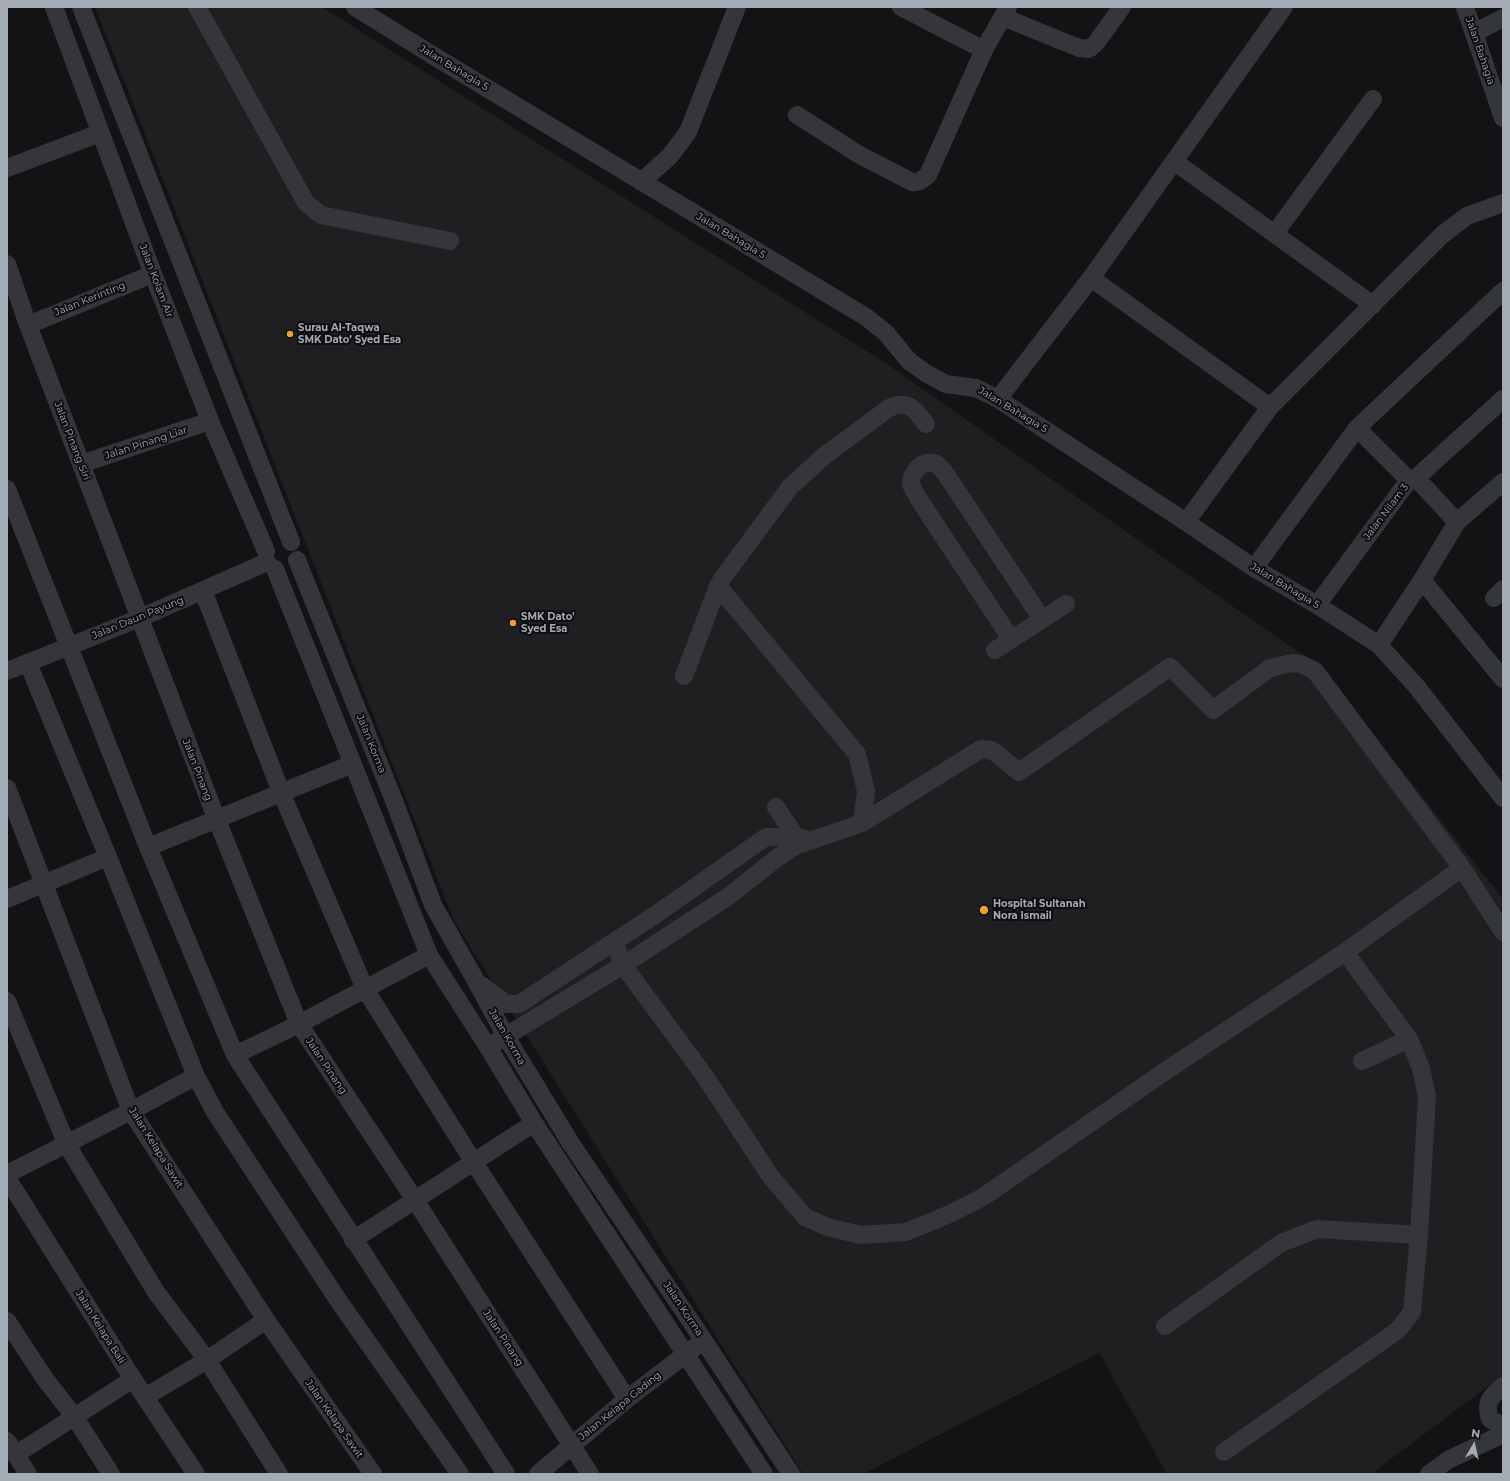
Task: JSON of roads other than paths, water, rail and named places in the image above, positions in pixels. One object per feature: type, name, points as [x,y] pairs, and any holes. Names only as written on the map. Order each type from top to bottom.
[{"type":"street","name":"Jalan Kolam Air","points":[[54,7],[153,274],[210,421],[270,561]]},
{"type":"street","points":[[81,7],[291,542],[297,551],[297,560],[290,568],[280,571],[270,561],[268,546],[277,540],[282,539],[291,542]]},
{"type":"street","points":[[197,7],[306,203],[321,215],[450,241]]},
{"type":"street","name":"Jalan Bahagia 5","points":[[356,7],[437,58],[866,317],[886,333],[909,361],[926,374],[946,384],[976,388],[998,399],[1254,568],[1317,605],[1379,645],[1417,687],[1503,798]]},
{"type":"street","points":[[641,182],[670,156],[688,132],[737,7]]},
{"type":"street","points":[[901,7],[984,50]]},
{"type":"street","points":[[797,115],[858,154],[912,182],[917,183],[928,175],[984,50],[1005,12],[1079,48],[1089,49],[1096,44],[1122,7]]},
{"type":"street","points":[[998,399],[1091,278],[1284,7]]},
{"type":"street","name":"Jalan Bahagia","points":[[1465,7],[1503,118]]},
{"type":"street","points":[[1474,33],[1503,18]]},
{"type":"street","points":[[1275,233],[1374,98]]},
{"type":"street","points":[[7,168],[100,133]]},
{"type":"street","points":[[1175,162],[1373,305]]},
{"type":"street","points":[[1186,522],[1270,407],[1442,235],[1467,216],[1503,203]]},
{"type":"street","name":"Jalan Pinang Siri","points":[[7,264],[28,325],[140,618]]},
{"type":"street","name":"Jalan Kerinting","points":[[28,325],[153,274]]},
{"type":"street","points":[[1091,278],[1270,407]]},
{"type":"street","points":[[1254,568],[1357,428],[1503,292]]},
{"type":"street","name":"Jalan Nilam 3","points":[[1317,605],[1412,479],[1503,399]]},
{"type":"street","points":[[684,676],[718,586],[790,487],[824,456],[889,408],[898,404],[909,406],[917,412],[926,424]]},
{"type":"street","name":"Jalan Pinang Liar","points":[[81,464],[210,421]]},
{"type":"street","points":[[1357,428],[1456,522]]},
{"type":"street","points":[[1011,639],[911,485],[911,476],[918,468],[928,463],[936,464],[943,470],[1042,619]]},
{"type":"street","points":[[1379,645],[1422,580],[1456,522],[1503,482]]},
{"type":"street","points":[[7,489],[148,848],[235,1056],[506,1474]]},
{"type":"street","name":"Jalan Korma","points":[[297,560],[393,798],[433,905],[505,1035],[570,1142],[704,1341],[791,1474]]},
{"type":"street","name":"Jalan Daun Payung","points":[[7,671],[140,618],[270,561]]},
{"type":"street","name":"Jalan Korma","points":[[270,561],[429,955],[488,1047],[534,1123],[764,1474]]},
{"type":"street","points":[[1422,580],[1503,679]]},
{"type":"street","points":[[718,586],[857,754],[866,791],[862,823]]},
{"type":"street","points":[[203,591],[281,792],[365,988],[473,1161],[627,1399]]},
{"type":"street","points":[[995,650],[1066,604]]},
{"type":"street","name":"Jalan Pinang","points":[[140,618],[216,820],[298,1024],[415,1200],[590,1474]]},
{"type":"street","points":[[28,663],[196,1076],[215,1112],[332,1290],[460,1474]]},
{"type":"street","points":[[488,1047],[505,1035],[622,965],[729,896],[801,841],[862,823],[981,749],[992,750],[1019,772],[1170,666],[1213,710],[1270,668],[1292,663],[1301,664],[1315,671],[1462,868],[1503,932]]},
{"type":"street","points":[[148,848],[281,792],[353,764]]},
{"type":"street","name":"Jalan Kelapa Sawit","points":[[7,788],[131,1112],[266,1320],[373,1474]]},
{"type":"street","points":[[776,807],[801,841]]},
{"type":"street","points":[[476,981],[506,1004],[519,1004],[614,942],[766,837],[801,841]]},
{"type":"street","points":[[7,899],[44,885],[108,857]]},
{"type":"street","points":[[614,942],[622,965],[704,1075],[771,1176],[788,1199],[805,1217],[827,1227],[862,1235],[906,1232],[945,1216],[983,1197],[1167,1070],[1345,952],[1462,868]]},
{"type":"street","points":[[645,921],[657,942]]},
{"type":"street","points":[[1224,1452],[1398,1330],[1412,1312],[1419,1235],[1426,1097],[1421,1068],[1409,1039],[1345,952]]},
{"type":"street","points":[[235,1056],[429,955]]},
{"type":"street","points":[[7,1001],[67,1145],[156,1292],[207,1360],[279,1474]]},
{"type":"street","points":[[1362,1061],[1409,1039]]},
{"type":"street","points":[[7,1174],[131,1112],[196,1076]]},
{"type":"street","points":[[353,1240],[473,1161],[534,1123]]},
{"type":"street","name":"Jalan Kelapa Bali","points":[[7,1178],[133,1379],[196,1474]]},
{"type":"street","points":[[1165,1326],[1281,1243],[1317,1229],[1419,1235]]},
{"type":"street","points":[[145,1397],[207,1360],[266,1320]]},
{"type":"street","points":[[7,1321],[45,1379],[74,1416],[111,1474]]},
{"type":"street","name":"Jalan Kelapa Gading","points":[[538,1474],[627,1399],[704,1341]]},
{"type":"street","points":[[28,1474],[11,1448],[74,1416],[133,1379]]},
{"type":"street","points":[[1503,1386],[1494,1394],[1487,1409],[1490,1419],[1503,1426]]},
{"type":"street","points":[[1429,1474],[1448,1460],[1503,1434]]},
{"type":"place","name":"Surau Al-Taqwa SMK Dato’ Syed Esa","points":[[290,334]]},
{"type":"place","name":"SMK Dato' Syed Esa","points":[[513,623]]},
{"type":"place","name":"Hospital Sultanah Nora Ismail","points":[[984,910]]}]
